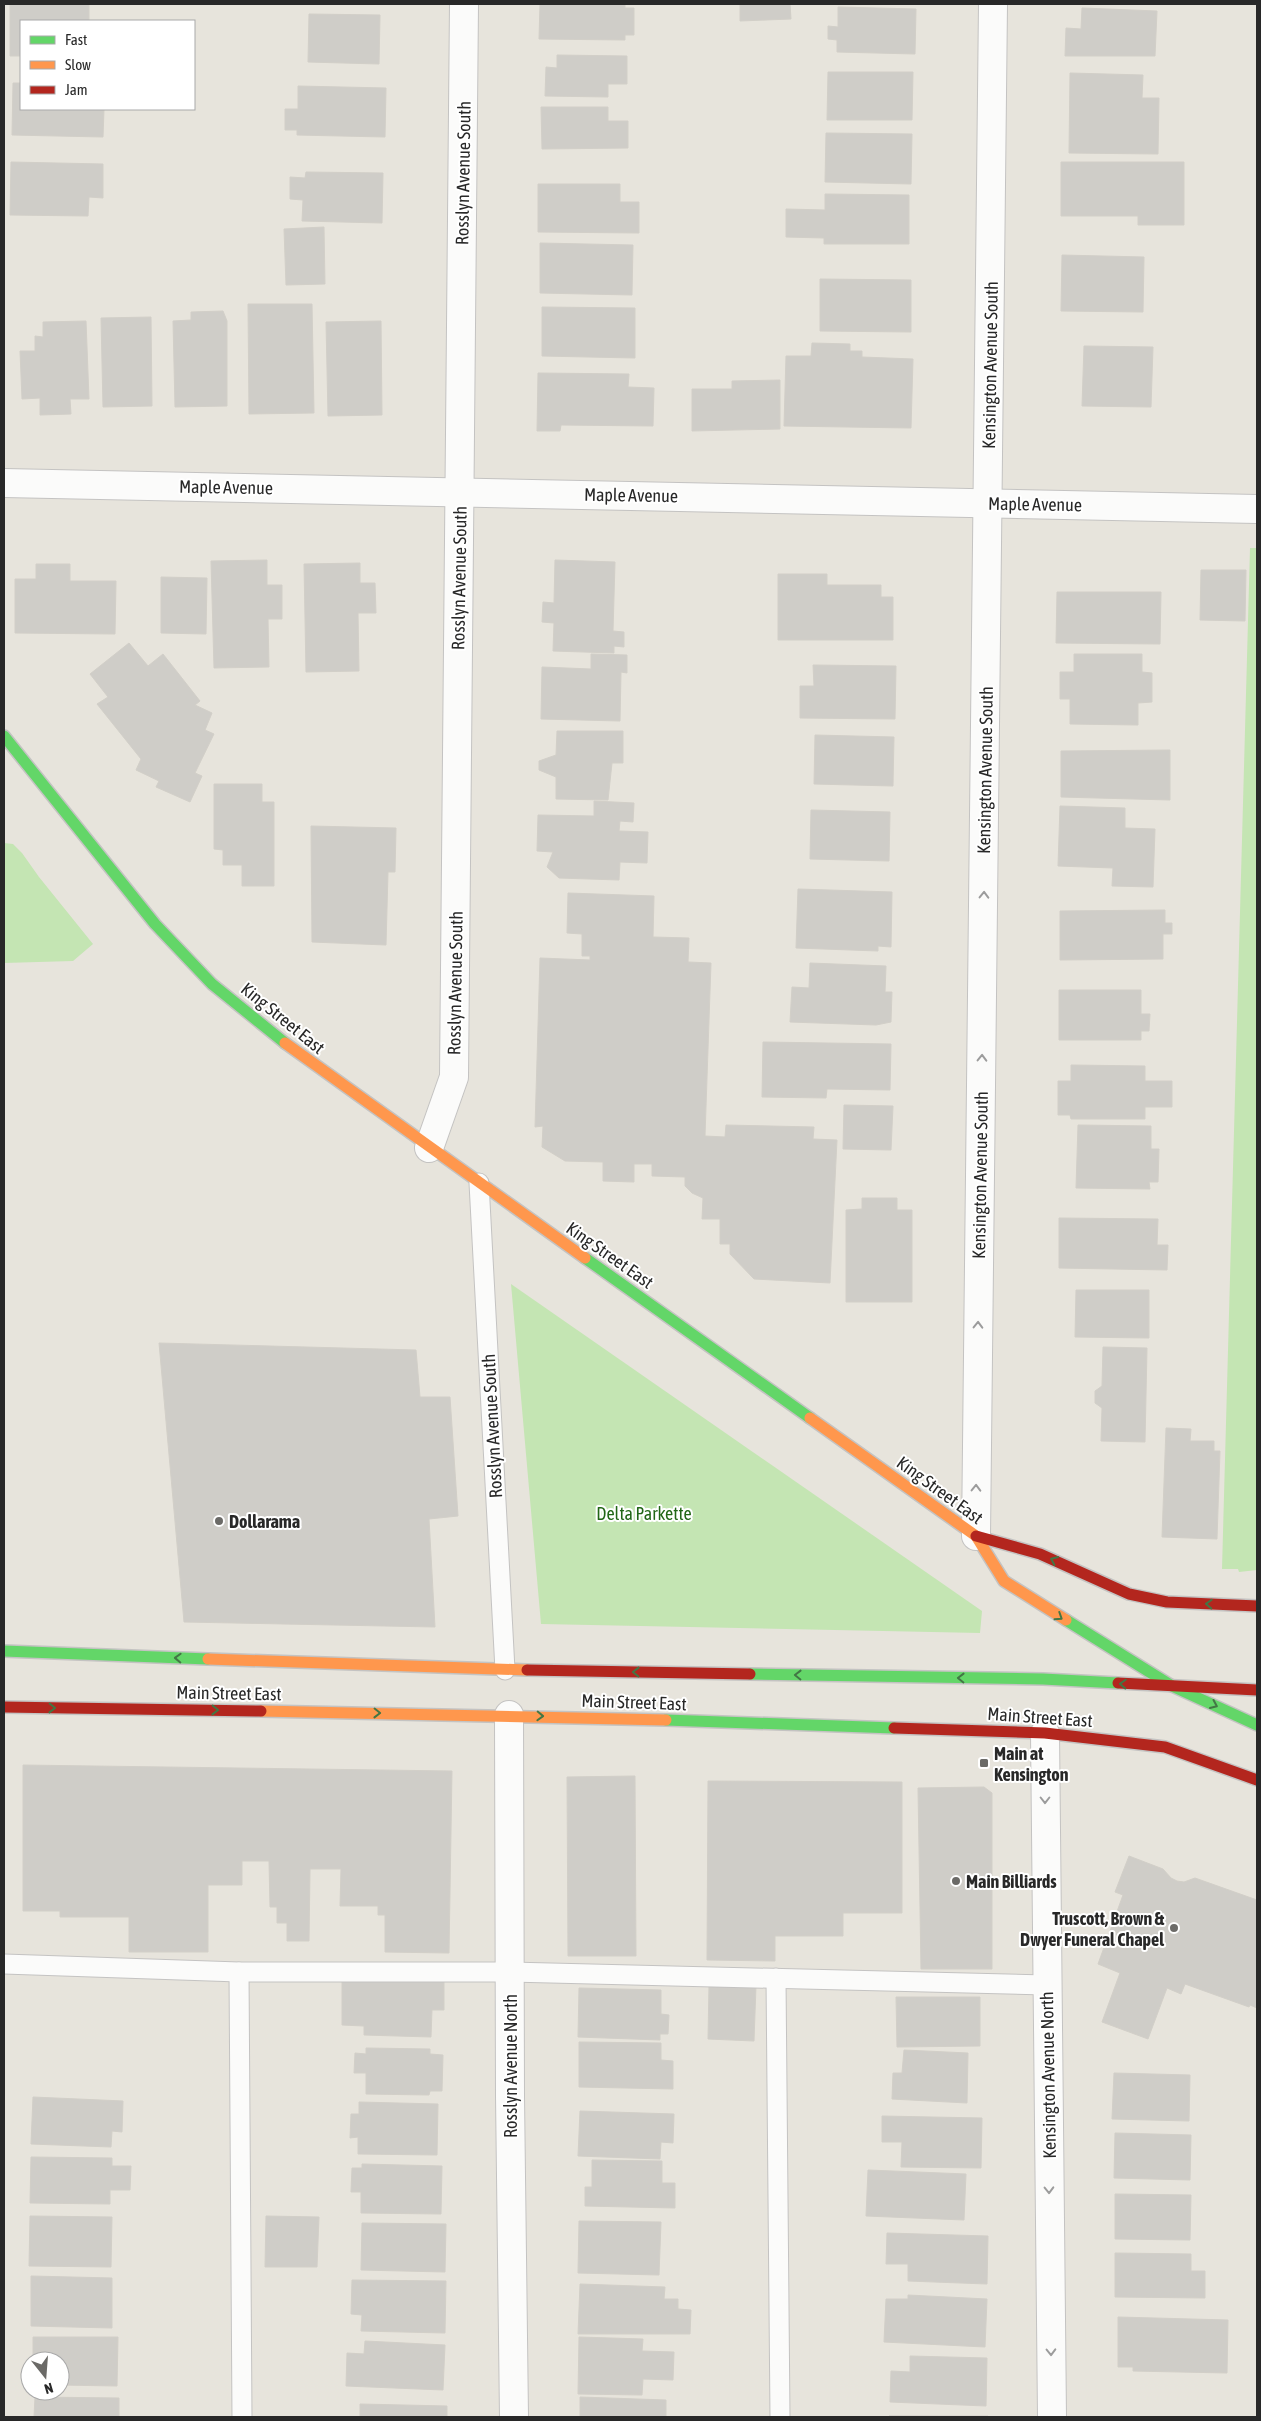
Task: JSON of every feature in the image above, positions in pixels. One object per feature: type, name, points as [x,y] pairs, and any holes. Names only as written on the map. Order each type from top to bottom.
[{"type":"main road","name":"King Street East","points":[[4,736],[155,924],[212,984],[311,1064],[976,1536],[1004,1581],[1172,1686],[1257,1724]]},
{"type":"main road","points":[[976,1536],[1040,1554],[1129,1594],[1167,1602],[1257,1606]]},
{"type":"main road","name":"Main Street East","points":[[4,1651],[505,1670],[1043,1679],[1257,1690]]},
{"type":"main road","name":"Main Street East","points":[[4,1707],[509,1715],[1045,1733],[1165,1747],[1257,1780]]},
{"type":"street","name":"Rosslyn Avenue South","points":[[429,1148],[454,1077],[464,4]]},
{"type":"street","name":"Kensington Avenue South","points":[[976,1536],[989,502],[993,4]]},
{"type":"street","name":"Maple Avenue","points":[[4,483],[1257,509]]},
{"type":"street","name":"Rosslyn Avenue North","points":[[509,1715],[514,2417]]},
{"type":"street","name":"Kensington Avenue North","points":[[1045,1733],[1046,1984],[1052,2417]]},
{"type":"lane","name":"Rosslyn Avenue South","points":[[479,1183],[505,1670]]},
{"type":"lane","points":[[4,1964],[239,1972],[510,1972],[1046,1984]]},
{"type":"lane","points":[[239,1972],[242,2417]]},
{"type":"lane","points":[[776,1978],[780,2417]]},
{"type":"green space","points":[[1250,548],[1257,548],[1257,1570],[1239,1572],[1238,1569],[1222,1569]]},
{"type":"green space","points":[[4,843],[13,844],[22,853],[93,944],[73,961],[4,963]]},
{"type":"green space","name":"Delta Parkette","points":[[511,1284],[982,1611],[980,1633],[541,1624]]},
{"type":"building","points":[[10,4],[89,4],[89,20],[20,20],[20,56],[10,56]]},
{"type":"building","points":[[540,4],[625,4],[625,8],[634,8],[634,35],[625,35],[625,40],[539,39]]},
{"type":"building","points":[[740,4],[790,4],[791,19],[740,21]]},
{"type":"building","points":[[838,7],[916,9],[915,54],[837,52],[837,40],[828,39],[828,26],[838,27]]},
{"type":"building","points":[[1082,8],[1157,11],[1155,56],[1065,56],[1066,28],[1081,29]]},
{"type":"building","points":[[309,14],[380,15],[379,64],[308,62]]},
{"type":"building","points":[[557,55],[627,56],[627,84],[608,84],[608,97],[545,96],[546,67],[557,68]]},
{"type":"building","points":[[828,72],[913,72],[912,120],[827,120]]},
{"type":"building","points":[[1070,73],[1143,75],[1142,98],[1159,98],[1158,154],[1069,153]]},
{"type":"building","points":[[13,83],[20,83],[20,110],[104,110],[103,137],[12,135]]},
{"type":"building","points":[[298,86],[386,88],[385,137],[297,135],[297,130],[285,130],[285,109],[298,109]]},
{"type":"building","points":[[541,107],[608,107],[608,121],[628,121],[628,148],[542,149]]},
{"type":"building","points":[[826,133],[912,134],[911,184],[825,182]]},
{"type":"building","points":[[11,162],[103,164],[103,198],[89,197],[88,216],[10,215]]},
{"type":"building","points":[[1061,162],[1184,162],[1184,225],[1138,225],[1138,216],[1061,216]]},
{"type":"building","points":[[306,172],[383,173],[382,223],[302,221],[303,200],[290,199],[290,177],[305,178]]},
{"type":"building","points":[[538,184],[620,184],[620,202],[639,202],[639,233],[538,232]]},
{"type":"building","points":[[825,194],[909,195],[909,244],[824,244],[824,238],[786,237],[786,209],[825,210]]},
{"type":"building","points":[[324,227],[325,284],[286,285],[284,229]]},
{"type":"building","points":[[540,243],[633,245],[632,295],[540,293]]},
{"type":"building","points":[[1062,255],[1144,257],[1143,312],[1061,311]]},
{"type":"building","points":[[820,279],[911,280],[911,332],[820,331]]},
{"type":"building","points":[[248,304],[312,304],[314,413],[249,414]]},
{"type":"building","points":[[542,307],[635,308],[635,358],[542,356]]},
{"type":"building","points":[[223,311],[227,321],[227,406],[175,407],[173,321],[191,320],[191,312]]},
{"type":"building","points":[[151,317],[152,406],[103,407],[101,318]]},
{"type":"building","points":[[86,321],[89,399],[70,399],[71,414],[40,415],[40,398],[22,399],[20,351],[35,351],[35,336],[43,337],[43,322]]},
{"type":"building","points":[[381,321],[382,415],[328,416],[326,322]]},
{"type":"building","points":[[812,343],[850,344],[850,351],[862,351],[862,357],[913,359],[911,428],[784,426],[786,356],[811,356]]},
{"type":"building","points":[[1084,346],[1153,347],[1151,407],[1082,406]]},
{"type":"building","points":[[538,373],[629,374],[628,387],[654,388],[653,426],[561,425],[560,431],[537,431]]},
{"type":"building","points":[[780,380],[780,429],[692,431],[692,389],[732,389],[732,381]]},
{"type":"building","points":[[267,560],[267,585],[282,585],[282,619],[268,619],[269,667],[214,668],[211,561]]},
{"type":"building","points":[[555,560],[615,562],[613,631],[624,632],[624,647],[614,646],[614,653],[553,651],[554,623],[542,622],[543,602],[554,603]]},
{"type":"building","points":[[360,563],[360,583],[375,583],[376,613],[358,613],[359,671],[306,672],[304,564]]},
{"type":"building","points":[[36,564],[70,564],[70,581],[116,581],[115,634],[15,633],[15,579],[36,579]]},
{"type":"building","points":[[1201,570],[1246,570],[1245,621],[1200,620]]},
{"type":"building","points":[[778,574],[827,574],[827,585],[881,585],[881,597],[893,597],[893,640],[778,640]]},
{"type":"building","points":[[161,577],[207,578],[206,634],[161,633]]},
{"type":"building","points":[[1057,592],[1161,592],[1160,644],[1056,643]]},
{"type":"building","points":[[129,643],[148,666],[163,654],[200,701],[195,705],[212,713],[205,730],[214,734],[195,773],[202,776],[190,802],[156,787],[159,781],[136,770],[141,759],[97,704],[108,697],[90,674]]},
{"type":"building","points":[[591,654],[627,655],[627,673],[621,672],[620,721],[541,719],[542,667],[591,669]]},
{"type":"building","points":[[1074,654],[1142,654],[1142,672],[1152,673],[1152,702],[1138,703],[1138,725],[1070,724],[1070,699],[1060,699],[1060,672],[1074,672]]},
{"type":"building","points":[[813,665],[896,666],[895,719],[800,718],[800,686],[814,686]]},
{"type":"building","points":[[557,731],[623,731],[623,763],[612,763],[608,800],[556,799],[556,777],[539,770],[539,761],[556,755]]},
{"type":"building","points":[[815,735],[894,737],[893,786],[814,784]]},
{"type":"building","points":[[1170,750],[1170,800],[1061,797],[1061,751]]},
{"type":"building","points":[[214,784],[262,784],[262,802],[274,802],[274,886],[242,886],[242,865],[223,865],[223,850],[214,849]]},
{"type":"building","points":[[594,801],[634,803],[633,822],[620,821],[619,831],[648,832],[647,863],[620,862],[619,880],[559,878],[547,867],[553,852],[537,851],[538,815],[594,816]]},
{"type":"building","points":[[1060,806],[1125,808],[1125,828],[1155,829],[1153,887],[1112,886],[1113,868],[1058,866]]},
{"type":"building","points":[[811,810],[890,812],[889,861],[810,859]]},
{"type":"building","points":[[311,826],[396,828],[395,872],[388,872],[386,945],[312,942]]},
{"type":"building","points":[[798,889],[892,892],[891,947],[878,946],[878,951],[796,948]]},
{"type":"building","points":[[568,893],[654,896],[653,937],[689,938],[688,962],[711,963],[705,1136],[725,1137],[726,1125],[814,1127],[813,1139],[837,1140],[830,1283],[754,1279],[730,1254],[730,1244],[720,1244],[720,1219],[702,1219],[703,1198],[692,1193],[685,1186],[685,1177],[652,1176],[652,1164],[634,1164],[634,1182],[603,1181],[603,1162],[565,1161],[542,1147],[543,1126],[535,1127],[540,958],[590,960],[590,956],[582,956],[582,934],[567,933]]},
{"type":"building","points":[[1165,910],[1165,923],[1172,923],[1172,934],[1163,934],[1163,959],[1060,960],[1060,911]]},
{"type":"building","points":[[810,963],[886,966],[885,992],[892,992],[891,1022],[876,1025],[790,1022],[792,987],[809,988]]},
{"type":"building","points":[[1059,990],[1141,990],[1141,1014],[1150,1014],[1149,1031],[1141,1031],[1141,1040],[1059,1040]]},
{"type":"building","points":[[763,1042],[891,1044],[890,1090],[827,1089],[826,1098],[762,1097]]},
{"type":"building","points":[[1071,1065],[1145,1066],[1145,1081],[1172,1081],[1172,1107],[1145,1107],[1145,1119],[1071,1119],[1070,1115],[1058,1115],[1058,1081],[1071,1081]]},
{"type":"building","points":[[844,1105],[893,1106],[891,1150],[843,1149]]},
{"type":"building","points":[[1078,1125],[1151,1126],[1151,1149],[1159,1149],[1158,1182],[1149,1182],[1150,1189],[1076,1188]]},
{"type":"building","points":[[862,1198],[897,1198],[897,1210],[912,1210],[912,1302],[846,1302],[846,1210],[862,1209]]},
{"type":"building","points":[[1059,1218],[1158,1219],[1157,1245],[1168,1245],[1167,1270],[1059,1268]]},
{"type":"building","points":[[1076,1290],[1149,1290],[1149,1338],[1075,1337]]},
{"type":"building","points":[[159,1343],[416,1350],[420,1397],[450,1397],[458,1516],[429,1519],[435,1627],[184,1622]]},
{"type":"building","points":[[1103,1347],[1147,1348],[1145,1442],[1101,1441],[1102,1408],[1095,1403],[1095,1391],[1102,1386]]},
{"type":"building","points":[[1166,1428],[1191,1429],[1190,1441],[1214,1441],[1214,1451],[1220,1451],[1217,1539],[1162,1537]]},
{"type":"building","points":[[23,1765],[452,1771],[449,1953],[385,1952],[385,1915],[378,1915],[378,1906],[340,1906],[341,1869],[310,1869],[309,1941],[287,1941],[287,1923],[277,1923],[277,1907],[270,1907],[269,1861],[242,1861],[242,1885],[208,1885],[208,1952],[129,1952],[129,1917],[60,1917],[60,1911],[23,1911]]},
{"type":"building","points":[[635,1776],[636,1956],[568,1956],[567,1777]]},
{"type":"building","points":[[708,1781],[902,1782],[902,1913],[843,1913],[843,1936],[775,1936],[775,1961],[707,1960]]},
{"type":"building","name":"Main Billiards","points":[[984,1787],[992,1793],[992,1969],[921,1969],[918,1788]]},
{"type":"building","points":[[1129,1856],[1163,1869],[1171,1878],[1177,1881],[1184,1882],[1195,1878],[1257,1900],[1257,2008],[1250,2005],[1249,2007],[1185,1984],[1181,1994],[1167,1988],[1148,2039],[1102,2022],[1120,1973],[1098,1964],[1123,1895],[1115,1892]]},
{"type":"building","points":[[342,1979],[444,1981],[444,2010],[432,2010],[431,2037],[364,2035],[364,2026],[342,2025]]},
{"type":"building","points":[[709,1985],[756,1986],[754,2041],[708,2039]]},
{"type":"building","points":[[579,1988],[661,1990],[661,2014],[669,2015],[668,2034],[660,2034],[660,2040],[578,2037]]},
{"type":"building","points":[[896,1997],[980,1997],[980,2046],[897,2047]]},
{"type":"building","points":[[579,2042],[661,2043],[661,2060],[673,2061],[673,2089],[579,2087]]},
{"type":"building","points":[[366,2048],[430,2049],[430,2054],[443,2055],[442,2091],[430,2091],[429,2095],[366,2094],[366,2073],[354,2073],[355,2053],[366,2054]]},
{"type":"building","points":[[904,2050],[968,2053],[967,2103],[892,2099],[893,2073],[902,2073]]},
{"type":"building","points":[[1114,2073],[1190,2075],[1189,2121],[1112,2119]]},
{"type":"building","points":[[33,2097],[123,2101],[122,2132],[112,2131],[111,2147],[31,2144]]},
{"type":"building","points":[[359,2102],[438,2104],[437,2155],[358,2154],[358,2137],[350,2138],[351,2114],[359,2114]]},
{"type":"building","points":[[580,2111],[674,2114],[673,2143],[661,2142],[660,2159],[578,2156]]},
{"type":"building","points":[[882,2116],[982,2118],[981,2168],[901,2167],[902,2142],[882,2142]]},
{"type":"building","points":[[1115,2133],[1191,2135],[1190,2180],[1114,2178]]},
{"type":"building","points":[[31,2157],[112,2158],[112,2166],[131,2166],[130,2190],[110,2190],[110,2204],[30,2203]]},
{"type":"building","points":[[592,2160],[662,2161],[662,2183],[675,2183],[675,2208],[585,2206],[585,2187],[592,2187]]},
{"type":"building","points":[[362,2164],[442,2166],[441,2214],[361,2213],[361,2192],[351,2192],[352,2168],[362,2168]]},
{"type":"building","points":[[868,2170],[966,2174],[964,2220],[866,2216]]},
{"type":"building","points":[[1115,2194],[1191,2195],[1190,2240],[1115,2239]]},
{"type":"building","points":[[30,2216],[112,2217],[111,2267],[29,2266]]},
{"type":"building","points":[[266,2216],[319,2217],[317,2267],[265,2267]]},
{"type":"building","points":[[579,2221],[661,2222],[659,2275],[578,2273]]},
{"type":"building","points":[[362,2223],[446,2224],[445,2272],[361,2270]]},
{"type":"building","points":[[887,2233],[988,2236],[987,2284],[908,2281],[908,2264],[886,2264]]},
{"type":"building","points":[[1115,2253],[1191,2254],[1191,2271],[1205,2271],[1205,2298],[1115,2297]]},
{"type":"building","points":[[31,2276],[112,2278],[112,2328],[31,2326]]},
{"type":"building","points":[[352,2280],[446,2281],[445,2333],[361,2331],[362,2315],[351,2314]]},
{"type":"building","points":[[580,2284],[665,2287],[664,2299],[678,2299],[678,2309],[691,2310],[690,2334],[578,2334]]},
{"type":"building","points":[[908,2295],[987,2299],[985,2347],[884,2342],[886,2299],[908,2299]]},
{"type":"building","points":[[1118,2317],[1228,2320],[1227,2373],[1133,2371],[1133,2367],[1118,2367]]},
{"type":"building","points":[[33,2337],[118,2337],[117,2386],[70,2385],[70,2351],[33,2351]]},
{"type":"building","points":[[579,2337],[643,2339],[642,2351],[674,2352],[673,2380],[643,2379],[642,2395],[578,2394]]},
{"type":"building","points":[[365,2341],[445,2345],[443,2390],[346,2386],[347,2353],[364,2354]]},
{"type":"building","points":[[910,2356],[987,2358],[986,2406],[890,2402],[891,2371],[910,2372]]},
{"type":"building","points":[[70,2397],[119,2398],[119,2417],[34,2417],[35,2401],[70,2401]]},
{"type":"building","points":[[580,2397],[666,2400],[666,2417],[580,2417]]},
{"type":"building","points":[[360,2404],[447,2406],[447,2417],[360,2417]]},
{"type":"building","points":[[889,2416],[988,2416],[988,2417]]},
{"type":"traffic: fast","points":[[4,736],[155,924],[212,984],[285,1043]]},
{"type":"traffic: fast","points":[[585,1258],[810,1418]]},
{"type":"traffic: fast","points":[[1066,1620],[1172,1686],[1257,1725]]},
{"type":"traffic: fast","points":[[4,1651],[208,1659]]},
{"type":"traffic: fast","points":[[750,1674],[1043,1679],[1118,1683]]},
{"type":"traffic: fast","points":[[666,1720],[894,1728]]},
{"type":"traffic: slow","points":[[285,1043],[585,1258]]},
{"type":"traffic: slow","points":[[810,1418],[976,1536],[1004,1581],[1066,1620]]},
{"type":"traffic: slow","points":[[208,1659],[527,1670]]},
{"type":"traffic: slow","points":[[261,1711],[666,1720]]},
{"type":"traffic: jam","points":[[976,1536],[1040,1554],[1129,1594],[1167,1602],[1257,1606]]},
{"type":"traffic: jam","points":[[527,1670],[750,1674]]},
{"type":"traffic: jam","points":[[1118,1683],[1257,1690]]},
{"type":"traffic: jam","points":[[4,1707],[261,1711]]},
{"type":"traffic: jam","points":[[894,1728],[1045,1733],[1165,1747],[1257,1780]]},
{"type":"place","name":"Dollarama","points":[[219,1521]]},
{"type":"place","name":"Main at Kensington","points":[[984,1763]]},
{"type":"place","name":"Main Billiards","points":[[956,1881]]},
{"type":"place","name":"Truscott, Brown & Dwyer Funeral Chapel","points":[[1174,1928]]}]
